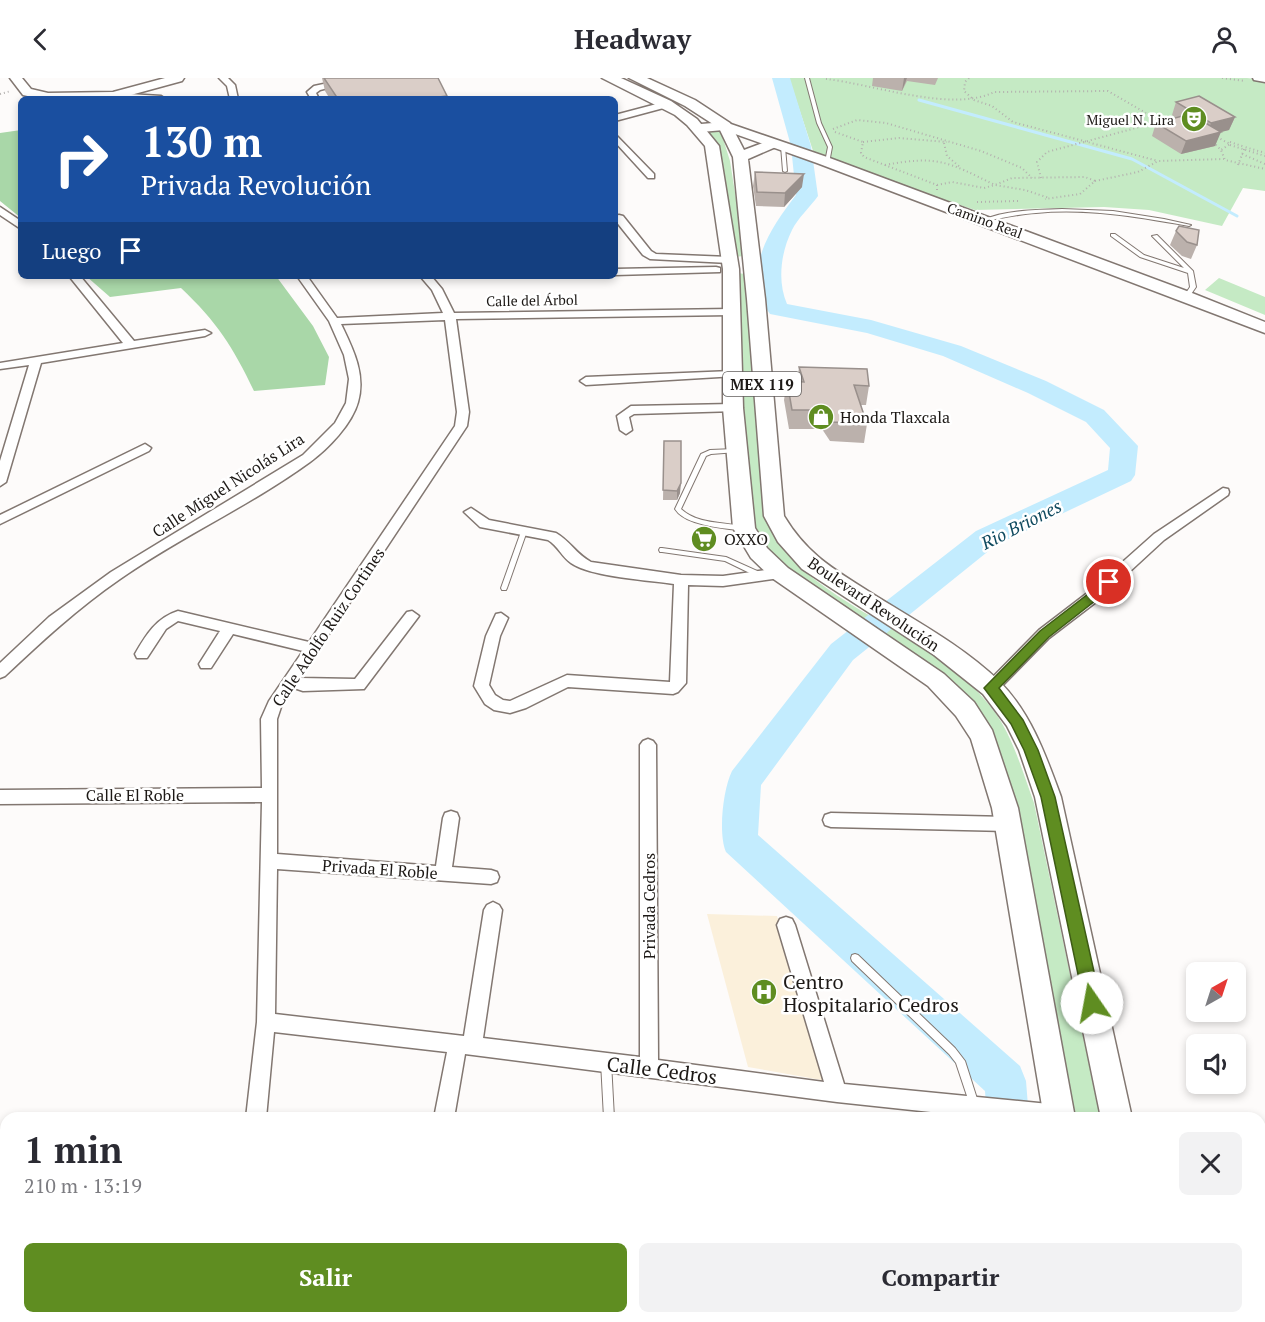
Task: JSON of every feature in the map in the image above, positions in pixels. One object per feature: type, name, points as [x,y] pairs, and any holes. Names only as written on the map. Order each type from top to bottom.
[{"type":"main road","points":[[16,78],[21,88],[33,95],[40,96]]},
{"type":"main road","points":[[113,96],[178,78]]},
{"type":"main road","name":"Boulevard Revolución","points":[[609,78],[668,104],[701,128],[712,146],[730,265],[733,408],[744,528],[771,575],[812,597],[920,668],[965,709],[983,737],[993,764],[1008,824],[1059,1112]]},
{"type":"main road","points":[[636,78],[690,103],[725,126]]},
{"type":"main road","name":"Boulevard Revolución","points":[[725,126],[740,157],[756,299],[774,516],[786,537],[810,564],[942,649],[991,688],[1016,720],[1031,750],[1048,797],[1116,1112]]},
{"type":"main road","name":"Camino Real","points":[[701,128],[725,126],[782,146],[1187,296],[1265,328]]},
{"type":"main road","points":[[740,157],[782,146]]},
{"type":"street","points":[[223,78],[231,85],[233,96]]},
{"type":"street","points":[[313,96],[311,92],[317,88],[364,78]]},
{"type":"street","points":[[1257,78],[1265,79]]},
{"type":"street","points":[[618,117],[668,104]]},
{"type":"street","points":[[618,140],[651,176]]},
{"type":"street","points":[[0,210],[18,224]]},
{"type":"street","points":[[619,218],[647,253],[654,257],[730,265]]},
{"type":"street","points":[[618,272],[730,265]]},
{"type":"street","points":[[76,279],[131,345]]},
{"type":"street","name":"Calle Miguel Nicolás Lira","points":[[0,672],[54,621],[116,575],[307,458],[340,424],[351,403],[355,379],[350,355],[334,321],[304,279]]},
{"type":"street","name":"Calle Adolfo Ruiz Cortines","points":[[257,1112],[266,1022],[269,719],[274,705],[461,426],[463,412],[450,315],[441,295],[428,279]]},
{"type":"street","name":"Calle del Árbol","points":[[334,321],[450,315],[731,312]]},
{"type":"street","points":[[0,366],[205,333]]},
{"type":"street","points":[[0,482],[36,361]]},
{"type":"street","points":[[586,381],[732,374]]},
{"type":"street","points":[[626,430],[623,416],[631,410],[733,408]]},
{"type":"street","points":[[0,520],[145,448]]},
{"type":"street","points":[[991,688],[1044,634],[1095,595],[1159,537],[1223,492]]},
{"type":"street","points":[[471,512],[484,524],[551,536],[560,542],[574,559],[588,566],[681,580],[723,580],[771,575]]},
{"type":"street","points":[[501,618],[493,636],[481,686],[487,699],[501,707],[518,706],[555,683],[567,681],[672,688],[679,683],[681,580]]},
{"type":"street","points":[[142,654],[169,618],[178,616],[313,648]]},
{"type":"street","points":[[290,681],[303,685],[359,685],[412,616]]},
{"type":"street","points":[[206,664],[230,628]]},
{"type":"street","name":"Privada Cedros","points":[[648,745],[649,1068]]},
{"type":"street","name":"Calle El Roble","points":[[0,797],[270,795]]},
{"type":"street","points":[[443,874],[451,818]]},
{"type":"street","points":[[831,820],[1008,824]]},
{"type":"street","name":"Privada El Roble","points":[[269,861],[491,877]]},
{"type":"street","points":[[446,1112],[465,1047],[493,910]]},
{"type":"street","points":[[786,925],[837,1093]]},
{"type":"street","name":"Calle Cedros","points":[[266,1022],[606,1062],[837,1093],[1030,1112]]},
{"type":"lane","points":[[807,78],[819,123],[830,147],[824,161]]},
{"type":"lane","points":[[782,146],[785,171]]},
{"type":"lane","points":[[985,220],[1014,214],[1097,211],[1143,216],[1189,225]]},
{"type":"lane","points":[[1113,235],[1142,256],[1191,272]]},
{"type":"lane","points":[[1155,236],[1191,272],[1194,287],[1187,296]]},
{"type":"lane","points":[[737,451],[710,452],[703,455],[678,509],[682,515],[690,519],[744,528]]},
{"type":"lane","points":[[504,588],[524,531]]},
{"type":"lane","points":[[662,550],[726,559],[771,575]]},
{"type":"lane","points":[[855,958],[952,1051],[960,1061],[980,1106]]},
{"type":"lane","points":[[606,1062],[609,1112]]},
{"type":"path","points":[[969,78],[965,82],[964,91],[974,100],[992,106],[1012,122],[1158,161],[1224,159],[1238,165],[1265,170]]},
{"type":"path","points":[[826,79],[950,100],[974,100],[991,96],[994,92],[1108,91],[1146,113]]},
{"type":"path","points":[[833,129],[857,120],[875,120],[1014,164],[1032,178]]},
{"type":"path","points":[[830,126],[837,133],[863,142],[905,138],[946,142]]},
{"type":"path","points":[[1041,178],[1037,170],[1039,159],[1047,152],[1143,126]]},
{"type":"path","points":[[1215,135],[1229,143],[1265,155]]},
{"type":"path","points":[[1210,140],[1221,150],[1224,159]]},
{"type":"path","points":[[863,142],[861,154],[938,185],[952,182],[980,188],[1012,178],[1085,177],[1095,181]]},
{"type":"path","points":[[946,142],[947,156],[961,168]]},
{"type":"path","points":[[1221,150],[1229,143]]},
{"type":"path","points":[[1238,165],[1245,148]]},
{"type":"path","points":[[1242,154],[1265,164]]},
{"type":"path","points":[[885,165],[922,159],[961,168],[995,185],[1025,190],[1050,198]]},
{"type":"path","points":[[1042,199],[1080,194],[1095,181],[1138,172],[1158,161]]},
{"type":"path","points":[[938,185],[937,191],[940,194]]},
{"type":"path","points":[[974,202],[1024,201]]},
{"type":"shaded area","name":"Centro Hospitalario Cedros","points":[[707,914],[777,916],[827,1081],[748,1067]]},
{"type":"green space","points":[[789,78],[1247,78],[1265,80],[1265,191],[1243,188],[1222,226],[1149,210],[1104,207],[975,210],[815,157]]},
{"type":"green space","points":[[720,129],[730,161],[745,256],[732,257],[706,130]]},
{"type":"green space","points":[[18,130],[18,216],[0,201],[0,133]]},
{"type":"green space","points":[[734,273],[748,274],[780,542],[800,567],[826,588],[929,652],[975,689],[1001,721],[1012,744],[1034,803],[1099,1112],[1070,1112],[970,710],[816,595],[765,546],[751,520],[739,406]]},
{"type":"green space","points":[[1219,278],[1265,297],[1265,315],[1205,290]]},
{"type":"green space","points":[[89,279],[278,279],[313,326],[329,357],[325,385],[254,391],[223,336],[205,312],[181,288],[110,297]]},
{"type":"building","points":[[324,78],[438,78],[447,96],[336,96]]},
{"type":"building","points":[[1199,96],[1235,117],[1211,123],[1176,102]]},
{"type":"building","points":[[1190,114],[1221,132],[1186,141],[1156,123]]},
{"type":"building","points":[[755,172],[804,174],[785,193],[757,192]]},
{"type":"building","points":[[1179,226],[1199,230],[1197,245],[1187,242],[1176,231]]},
{"type":"building","points":[[799,367],[867,369],[869,386],[854,385],[867,424],[833,422],[825,410],[792,410],[787,381],[804,382]]},
{"type":"building","points":[[664,441],[681,441],[681,483],[677,491],[663,490]]},
{"type":"waterway","name":"Rio Briones","points":[[781,78],[801,146],[807,196],[782,228],[771,257],[770,292],[778,309],[871,327],[952,351],[1037,387],[1095,416],[1124,446],[1121,475],[986,538],[842,652],[744,781],[739,841],[1005,1081],[1008,1112]]},
{"type":"waterway","points":[[919,100],[1132,159],[1237,216]]},
{"type":"place","name":"Miguel N. Lira","points":[[1194,119]]},
{"type":"place","name":"Honda Tlaxcala","points":[[821,417]]},
{"type":"place","name":"OXXO","points":[[704,539]]},
{"type":"place","name":"Centro Hospitalario Cedros","points":[[764,992]]},
{"type":"route","points":[[1092,1003],[1048,797],[1031,750],[1016,720],[991,688],[1044,634],[1109,582]]}]
